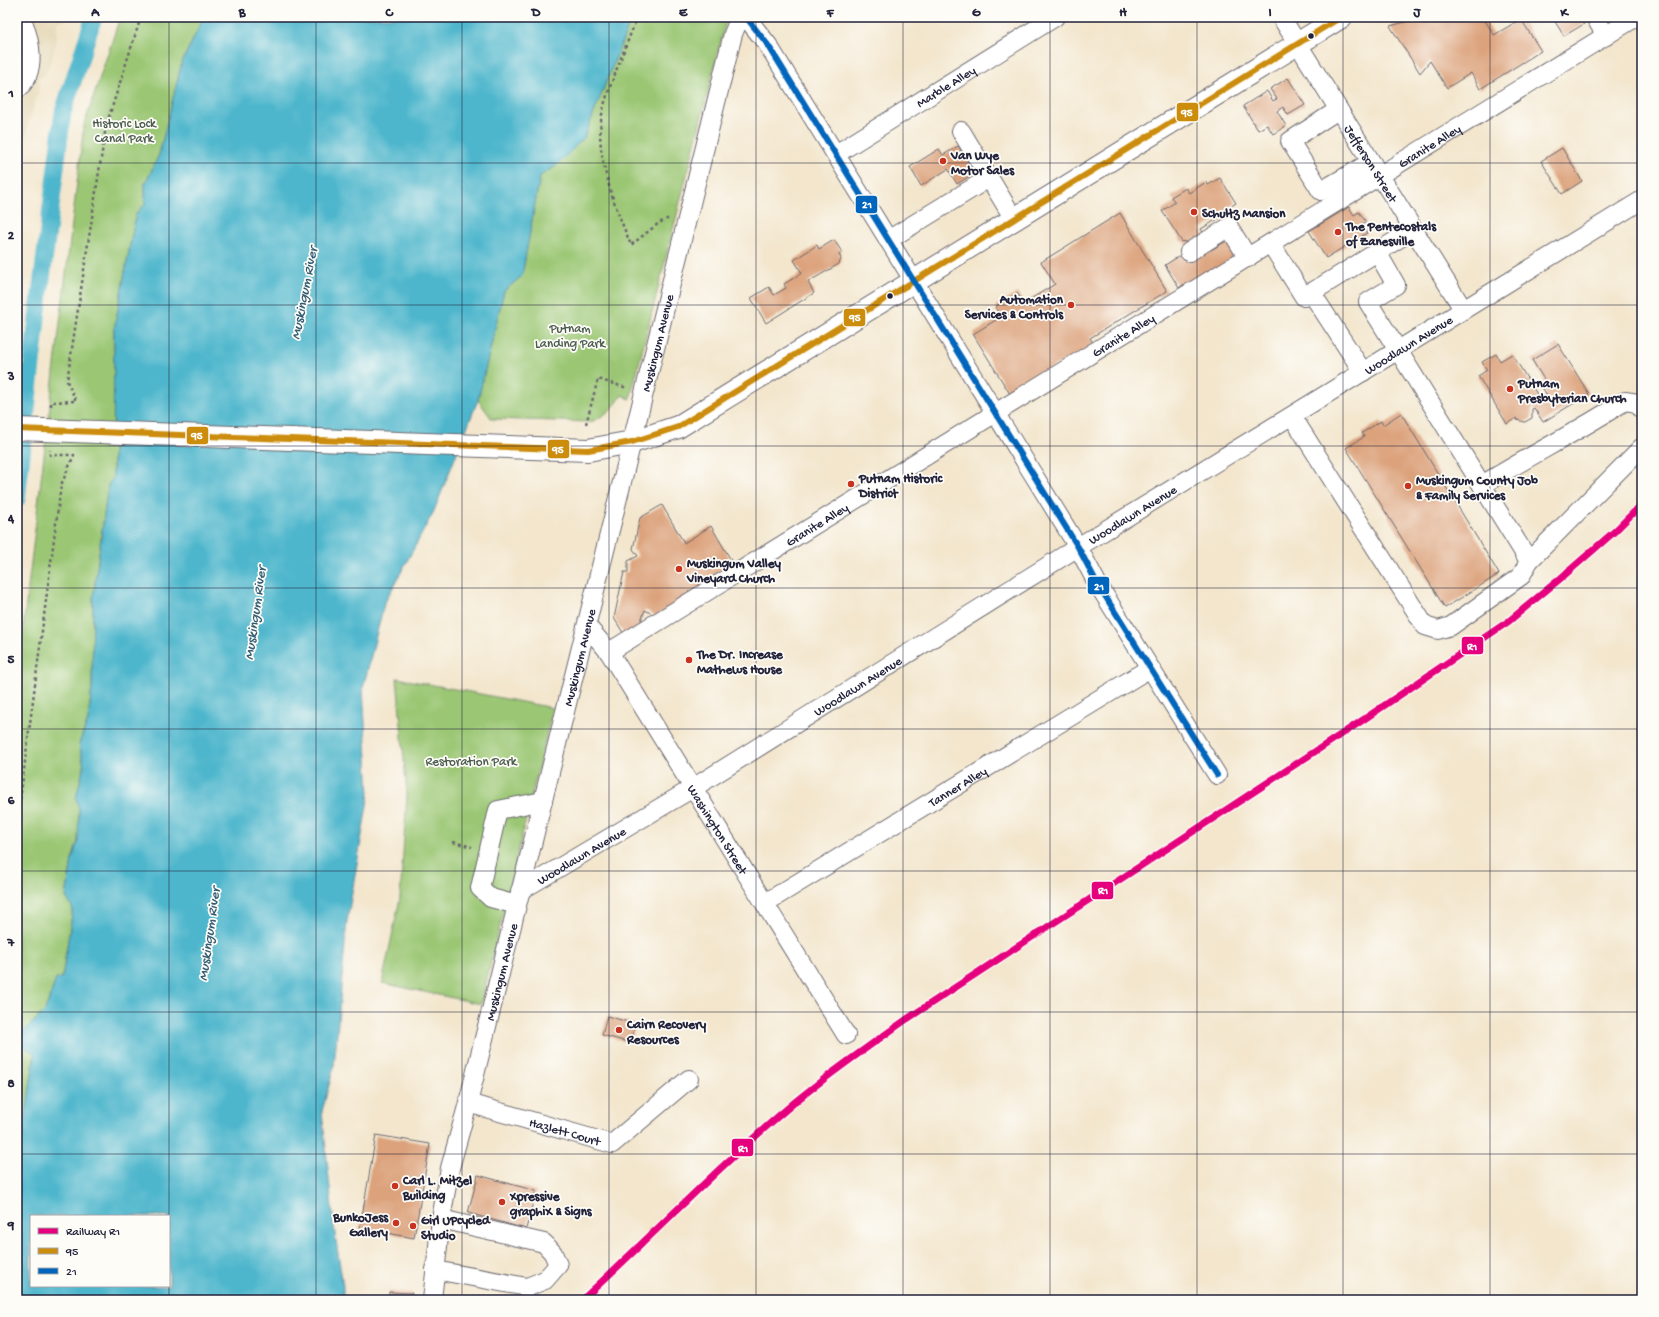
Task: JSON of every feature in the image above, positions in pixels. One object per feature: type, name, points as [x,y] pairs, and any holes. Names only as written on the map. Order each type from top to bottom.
[{"type":"main road","points":[[17,429],[588,450],[632,442],[678,427],[1341,17]]},
{"type":"street","points":[[17,90],[26,78],[31,58],[30,43],[21,17]]},
{"type":"street","name":"Muskingum Avenue","points":[[432,1300],[441,1219],[450,1168],[468,1103],[733,34],[740,17]]},
{"type":"street","points":[[746,17],[768,45],[836,154],[1078,547],[1097,583],[1217,775]]},
{"type":"street","name":"Marble Alley","points":[[836,154],[1055,17]]},
{"type":"street","name":"Jefferson Street","points":[[1281,17],[1463,310]]},
{"type":"street","points":[[1594,17],[1606,36]]},
{"type":"street","name":"Granite Alley","points":[[609,652],[1271,244],[1375,169],[1606,36],[1626,20]]},
{"type":"street","points":[[1338,110],[1290,141],[1321,191],[1375,169]]},
{"type":"street","points":[[961,131],[1014,219]]},
{"type":"street","points":[[888,240],[990,178]]},
{"type":"street","name":"Woodlawn Avenue","points":[[519,898],[1078,547],[1642,200]]},
{"type":"street","points":[[1189,252],[1228,227],[1248,258]]},
{"type":"street","points":[[1271,244],[1304,297],[1413,230]]},
{"type":"street","points":[[1377,252],[1396,285],[1368,302],[1529,561]]},
{"type":"street","points":[[1312,292],[1363,372]]},
{"type":"street","points":[[1482,485],[1598,419],[1625,401],[1638,403],[1642,410]]},
{"type":"street","points":[[1292,416],[1425,626],[1438,630],[1451,626],[1521,576],[1529,561],[1642,447]]},
{"type":"street","name":"Washington Street","points":[[587,626],[609,652],[846,1035]]},
{"type":"street","name":"Tanner Alley","points":[[765,903],[1150,668]]},
{"type":"street","points":[[519,898],[491,898],[480,888],[498,810],[543,801]]},
{"type":"street","name":"Hazlett Court","points":[[468,1103],[612,1144],[689,1079]]},
{"type":"street","points":[[435,1270],[527,1287],[545,1280],[558,1265],[553,1253],[544,1243],[441,1219]]},
{"type":"path","points":[[51,406],[51,402],[76,401],[67,381],[106,126],[140,17]]},
{"type":"path","points":[[637,17],[606,99],[601,120],[600,138],[602,157],[610,185],[631,244],[659,223],[669,218]]},
{"type":"path","points":[[586,424],[598,379],[627,388]]},
{"type":"path","points":[[17,823],[61,485],[74,455],[50,455],[50,450]]},
{"type":"shaded area","points":[[17,17],[69,17],[67,20],[57,22],[57,38],[52,59],[45,75],[39,78],[39,89],[23,142],[17,171]]},
{"type":"green space","name":"Historic Lock Canal Park","points":[[120,17],[204,17],[182,62],[159,155],[145,184],[145,204],[136,214],[114,330],[113,478],[108,485],[93,599],[92,688],[88,720],[79,744],[84,766],[76,798],[79,809],[78,841],[72,860],[66,897],[73,908],[62,978],[56,980],[45,1011],[20,1035],[19,1043],[35,1054],[17,1174],[17,678],[84,125]]},
{"type":"green space","name":"Putnam Landing Park","points":[[632,17],[727,17],[630,399],[622,395],[608,412],[591,422],[492,419],[478,400],[504,291],[522,276],[540,176],[556,166],[584,138]]},
{"type":"green space","name":"Restoration Park","points":[[397,678],[553,708],[481,1004],[382,983],[400,898],[407,795]]},
{"type":"water","points":[[204,17],[632,17],[584,138],[556,166],[540,176],[522,276],[504,291],[478,400],[434,511],[384,604],[363,688],[369,794],[347,922],[334,1067],[322,1111],[334,1227],[343,1286],[343,1300],[17,1300],[17,1174],[35,1054],[19,1043],[20,1035],[45,1011],[56,979],[62,978],[73,909],[66,897],[72,860],[78,841],[79,809],[76,798],[84,766],[79,744],[88,720],[92,688],[93,599],[108,485],[113,478],[114,330],[136,214],[145,204],[145,184],[159,155],[182,62]]},
{"type":"building","points":[[1415,17],[1483,17],[1494,35],[1521,19],[1541,51],[1480,89],[1471,73],[1447,88],[1430,61],[1420,73],[1390,26],[1409,21]]},
{"type":"building","points":[[1552,17],[1580,17],[1584,24],[1564,36]]},
{"type":"building","points":[[1288,78],[1305,105],[1288,115],[1283,107],[1277,111],[1286,126],[1273,134],[1267,125],[1258,130],[1243,106],[1267,91],[1273,101],[1277,99],[1270,89]]},
{"type":"building","name":"Van Wye Motor Sales","points":[[958,146],[975,173],[957,184],[948,169],[921,186],[910,167],[939,149],[943,155]]},
{"type":"building","points":[[1562,148],[1582,181],[1562,194],[1541,161]]},
{"type":"building","name":"Schultz Mansion","points":[[1220,178],[1236,203],[1224,211],[1226,214],[1201,229],[1205,236],[1188,246],[1184,241],[1182,242],[1162,211],[1175,202],[1171,197],[1186,188],[1189,193],[1206,182],[1208,185]]},
{"type":"building","name":"The Pentecostals of Zanesville","points":[[1349,207],[1354,215],[1359,212],[1366,222],[1362,224],[1367,233],[1326,258],[1309,231]]},
{"type":"building","name":"Automation Services & Controls","points":[[1120,213],[1167,291],[1090,338],[1095,346],[1059,363],[1010,394],[973,334],[1001,317],[995,307],[1017,293],[1024,303],[1055,284],[1041,262]]},
{"type":"building","points":[[1230,239],[1241,256],[1185,286],[1184,284],[1179,288],[1165,265],[1181,255],[1185,261],[1188,259],[1191,262],[1197,258],[1196,256],[1210,248],[1211,250]]},
{"type":"building","points":[[834,240],[842,252],[839,254],[841,259],[839,264],[808,282],[814,293],[766,323],[751,298],[769,287],[774,295],[786,288],[784,284],[802,273],[794,260],[817,245],[819,249]]},
{"type":"building","name":"Putnam Presbyterian Church","points":[[1558,344],[1589,394],[1543,422],[1534,408],[1532,409],[1532,418],[1525,422],[1517,420],[1516,418],[1507,424],[1478,376],[1487,370],[1482,362],[1496,354],[1500,361],[1512,354],[1540,399],[1547,395],[1540,384],[1545,381],[1532,360]]},
{"type":"building","name":"Muskingum County Job & Family Services","points":[[1401,413],[1499,574],[1445,608],[1346,448],[1364,437],[1362,433],[1381,421],[1383,425]]},
{"type":"building","name":"Muskingum Valley Vineyard Church","points":[[662,505],[684,543],[711,526],[735,567],[656,616],[645,610],[638,628],[625,636],[614,618],[624,572],[628,572],[628,561],[638,556],[633,549],[640,518]]},
{"type":"building","name":"Cairn Recovery Resources","points":[[607,1016],[635,1024],[631,1043],[602,1035]]},
{"type":"building","name":"Carl L. Mitzel Building","points":[[376,1135],[430,1144],[414,1238],[360,1228]]},
{"type":"building","name":"Xpressive graphiX & Signs","points":[[478,1175],[536,1191],[526,1229],[468,1213]]},
{"type":"building","points":[[389,1292],[412,1293],[411,1300],[389,1300]]},
{"type":"waterway","name":"Muskingum River","points":[[17,499],[38,310],[63,112],[94,17]]},
{"type":"rail line","name":"R1","points":[[582,1300],[714,1174],[795,1102],[836,1070],[907,1019],[1354,726],[1509,621],[1615,531],[1642,504]]},
{"type":"transit line","name":"21","points":[[746,17],[768,45],[1078,547],[1097,583],[1217,775]]},
{"type":"transit line","name":"95","points":[[17,429],[588,450],[632,442],[678,427],[1341,17]]},
{"type":"place","name":"Van Wye Motor Sales","points":[[943,161]]},
{"type":"place","name":"Schultz Mansion","points":[[1194,212]]},
{"type":"place","name":"The Pentecostals of Zanesville","points":[[1338,232]]},
{"type":"place","name":"Automation Services & Controls","points":[[1071,305]]},
{"type":"place","name":"Putnam Presbyterian Church","points":[[1510,389]]},
{"type":"place","name":"Putnam Historic District","points":[[851,484]]},
{"type":"place","name":"Muskingum County Job & Family Services","points":[[1408,486]]},
{"type":"place","name":"Muskingum Valley Vineyard Church","points":[[679,569]]},
{"type":"place","name":"The Dr. Increase Mathews House","points":[[689,660]]},
{"type":"place","name":"Cairn Recovery Resources","points":[[619,1030]]},
{"type":"place","name":"Carl L. Mitzel Building","points":[[395,1186]]},
{"type":"place","name":"Xpressive graphiX & Signs","points":[[502,1202]]},
{"type":"place","name":"BunkoJess Gallery","points":[[396,1223]]},
{"type":"place","name":"Girl UPcycled Studio","points":[[413,1226]]}]
